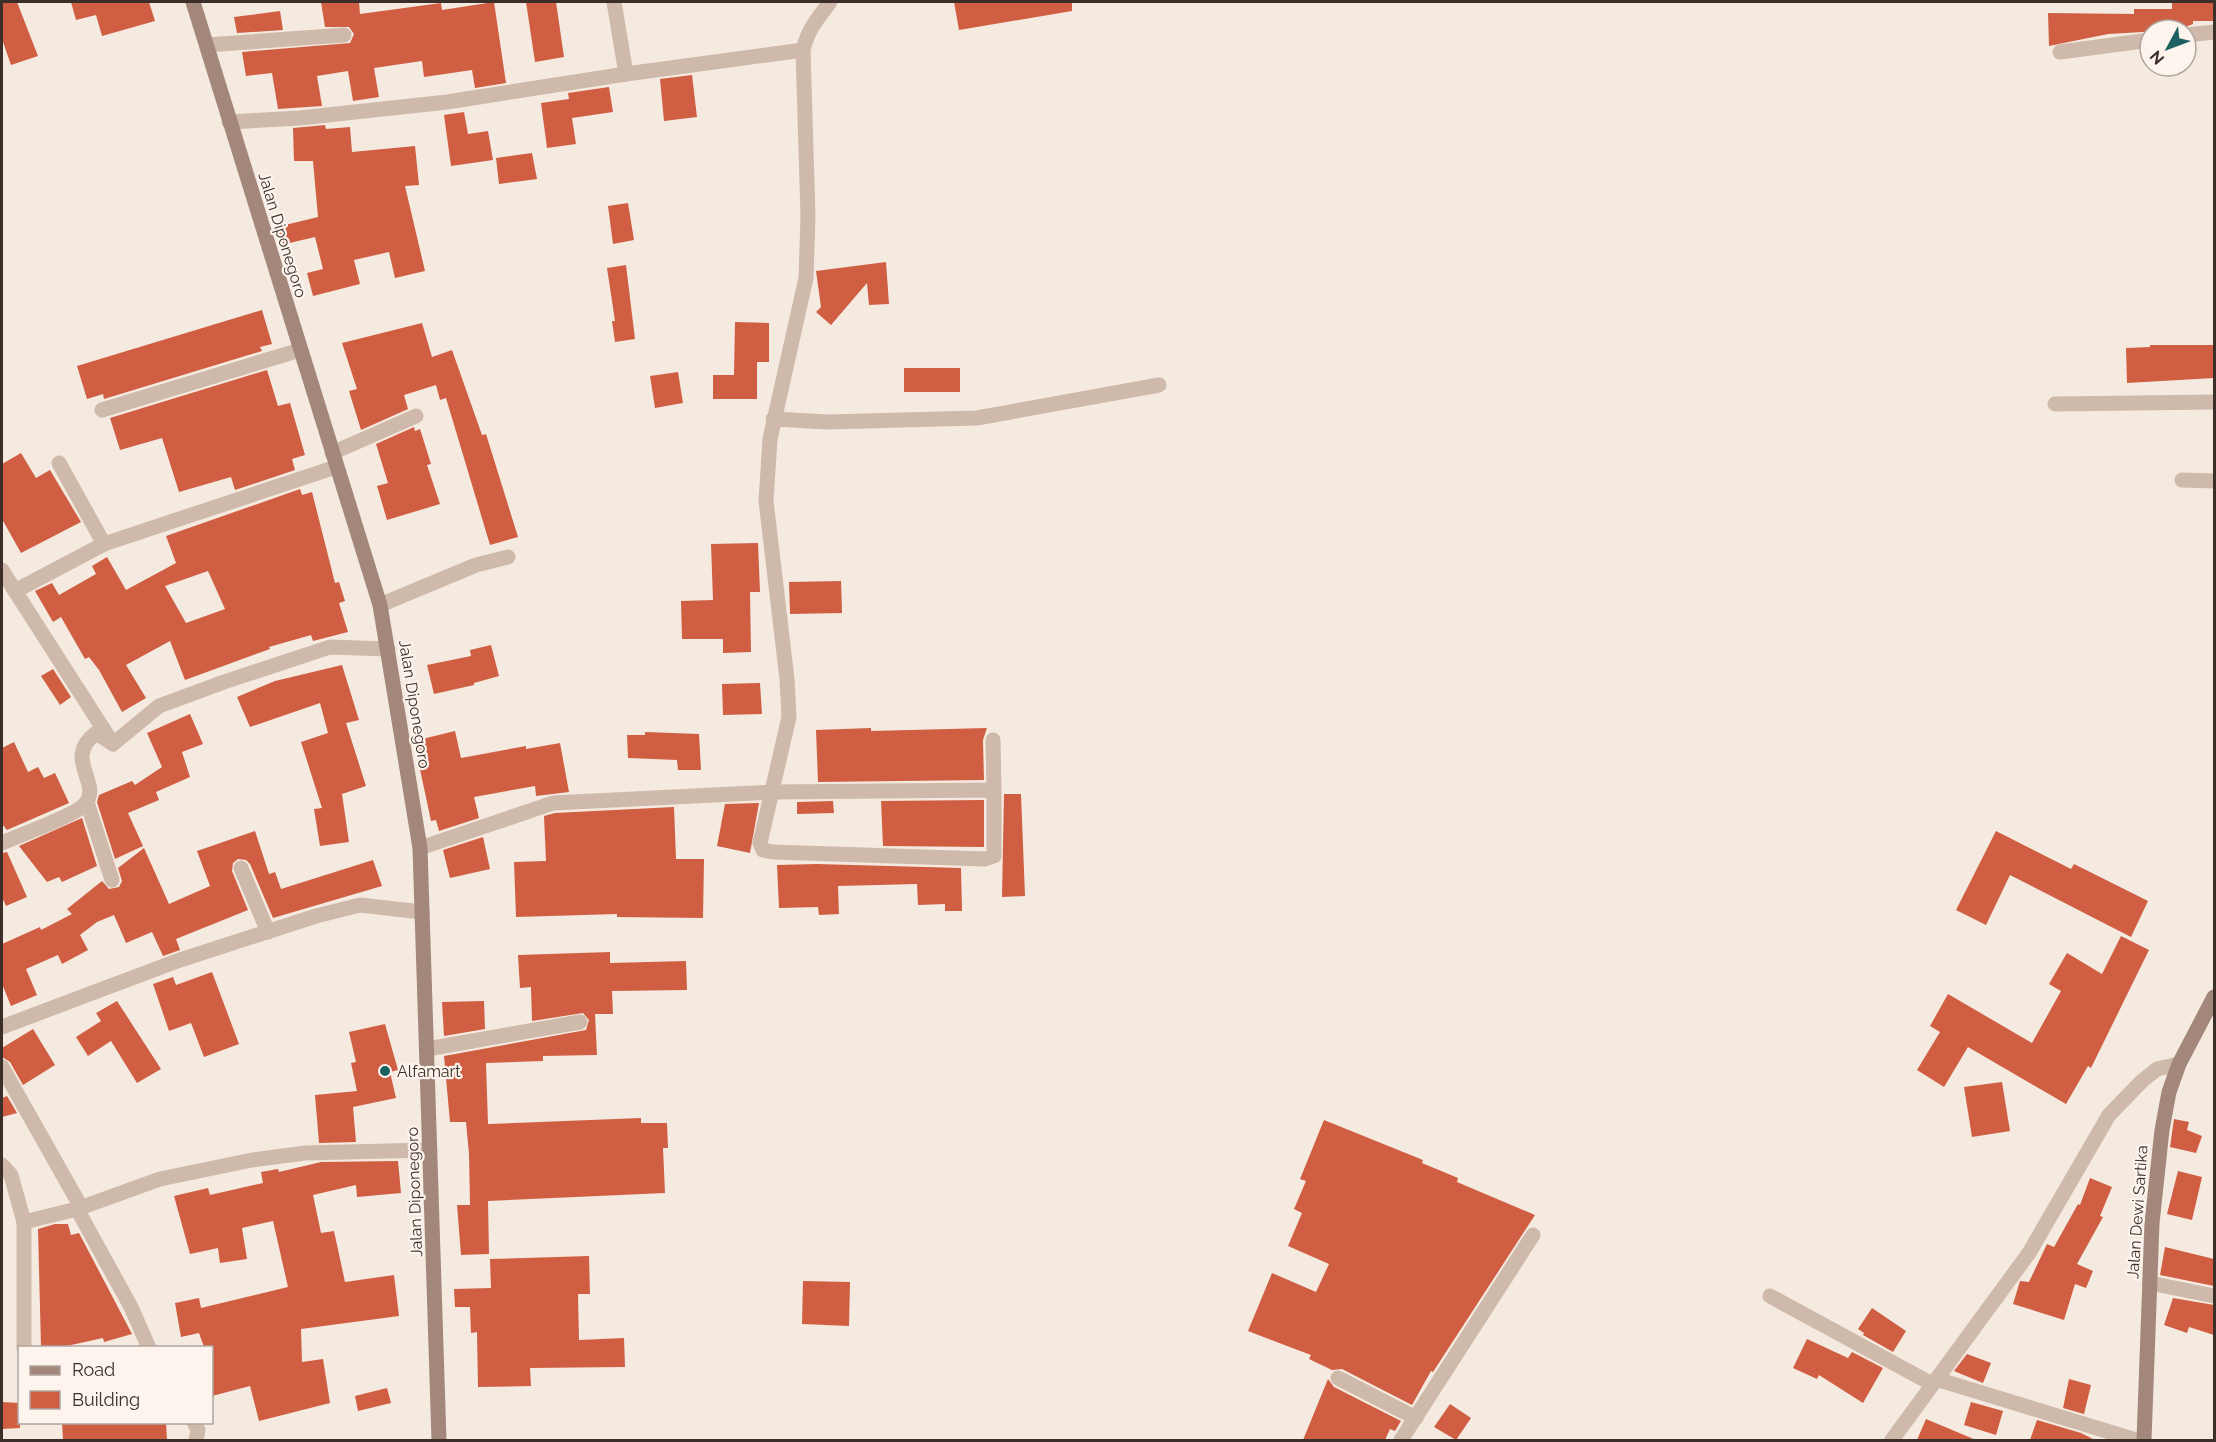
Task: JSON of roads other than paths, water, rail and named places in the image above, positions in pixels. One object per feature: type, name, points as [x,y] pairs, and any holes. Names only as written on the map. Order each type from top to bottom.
[{"type":"street","name":"Jalan Diponegoro","points":[[193,2],[380,605],[388,649],[420,848],[439,1440]]},
{"type":"street","points":[[614,2],[626,74]]},
{"type":"street","points":[[830,2],[823,15],[809,27],[803,50],[808,216],[806,278],[773,419],[766,501],[787,680],[789,717],[760,843],[763,850],[985,859],[994,856],[993,740]]},
{"type":"street","points":[[2198,34],[2214,32]]},
{"type":"street","points":[[207,45],[344,35]]},
{"type":"street","points":[[2060,52],[2138,42]]},
{"type":"street","points":[[229,122],[300,118],[447,102],[626,74],[803,50]]},
{"type":"street","points":[[102,410],[300,350]]},
{"type":"street","points":[[773,419],[828,422],[977,418],[1159,385]]},
{"type":"street","points":[[2055,404],[2214,402]]},
{"type":"street","points":[[15,591],[104,544],[334,460],[416,416]]},
{"type":"street","points":[[59,463],[104,544]]},
{"type":"street","points":[[2182,480],[2214,481]]},
{"type":"street","points":[[380,605],[476,565],[508,557]]},
{"type":"street","points":[[2,570],[113,744]]},
{"type":"street","points":[[113,744],[159,706],[224,682],[330,647],[388,649]]},
{"type":"street","points":[[2,843],[71,812],[87,802],[90,795],[80,756],[82,748],[87,740],[96,733],[113,744]]},
{"type":"street","points":[[420,848],[553,802],[773,792],[994,790]]},
{"type":"street","points":[[87,802],[112,880]]},
{"type":"street","points":[[241,868],[268,932]]},
{"type":"street","points":[[2,1027],[177,961],[316,916],[360,905],[422,912]]},
{"type":"street","name":"Jalan Dewi Sartika","points":[[2144,1440],[2157,1169],[2169,1092],[2180,1064],[2214,997]]},
{"type":"street","points":[[427,1049],[580,1022]]},
{"type":"street","points":[[1892,1440],[2029,1253],[2109,1115],[2157,1069],[2180,1064]]},
{"type":"street","points":[[2,1067],[131,1307],[147,1346]]},
{"type":"street","points":[[24,1222],[79,1208],[160,1179],[252,1160],[305,1153],[430,1150]]},
{"type":"street","points":[[2,1165],[11,1174],[24,1222],[24,1346]]},
{"type":"street","points":[[1401,1440],[1533,1235]]},
{"type":"street","points":[[2150,1283],[2214,1296]]},
{"type":"street","points":[[1770,1296],[1934,1382],[2136,1440]]},
{"type":"street","points":[[1338,1378],[1416,1418]]},
{"type":"street","points":[[195,1424],[198,1430],[196,1440]]},
{"type":"place","name":"Alfamart","points":[[385,1071]]}]
